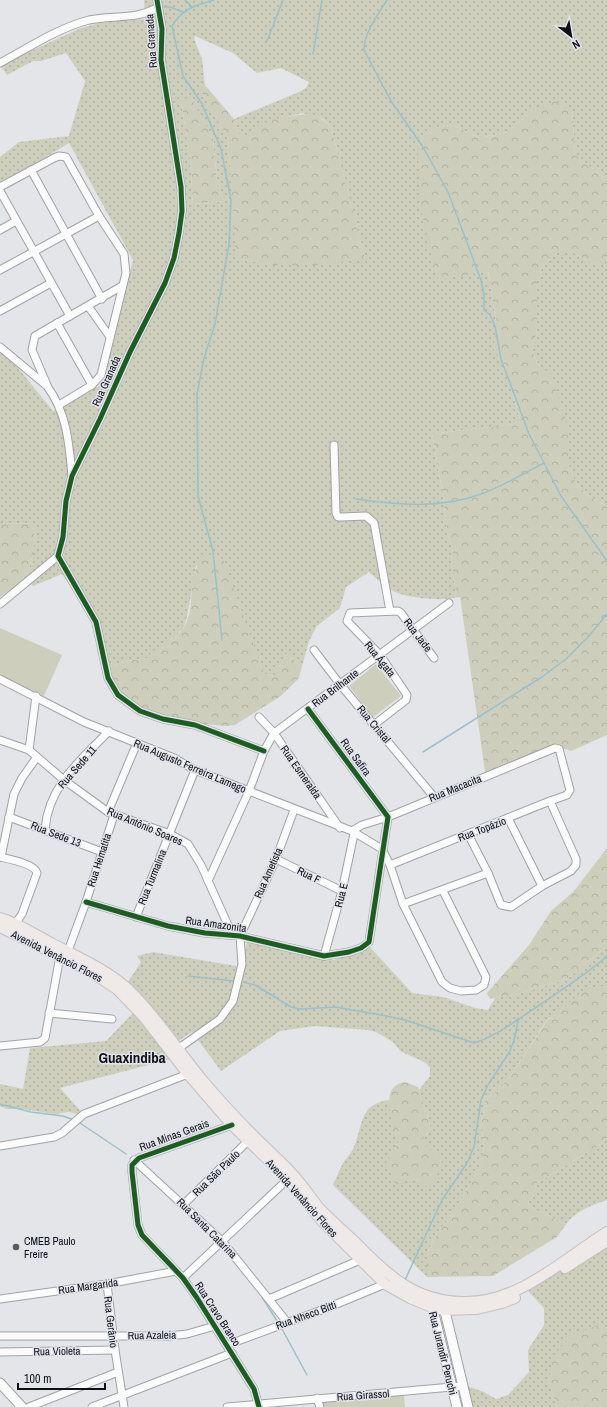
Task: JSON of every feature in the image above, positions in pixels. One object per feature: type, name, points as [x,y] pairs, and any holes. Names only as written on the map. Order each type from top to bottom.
[{"type":"main road","name":"Avenida Venâncio Flores","points":[[0,918],[17,923],[117,989],[143,1016],[188,1074],[232,1125],[288,1180],[315,1214],[360,1260],[386,1284],[410,1298],[431,1303]]},
{"type":"main road","name":"Avenida Venâncio Flores","points":[[4,929],[64,953],[110,975],[130,991],[179,1048],[211,1089],[250,1132],[292,1173],[326,1214],[394,1279],[431,1303]]},
{"type":"main road","points":[[443,1305],[479,1301],[514,1292],[607,1232]]},
{"type":"main road","points":[[431,1303],[477,1309],[502,1303],[529,1290],[607,1242]]},
{"type":"street","points":[[0,63],[55,34],[80,23],[101,18],[140,15],[158,3]]},
{"type":"street","name":"Rua Granada","points":[[58,556],[63,537],[66,501],[72,476],[100,419],[130,352],[165,283],[174,258],[179,233],[182,211],[181,188],[161,60],[162,29],[158,3]]},
{"type":"street","points":[[0,187],[59,156],[66,157],[99,216],[124,254],[126,273],[103,370],[99,379],[92,386],[59,405]]},
{"type":"street","points":[[31,170],[68,234],[102,299]]},
{"type":"street","points":[[0,191],[70,316]]},
{"type":"street","points":[[0,270],[99,216]]},
{"type":"street","points":[[0,230],[16,221]]},
{"type":"street","points":[[0,311],[51,283]]},
{"type":"street","points":[[72,476],[66,424],[59,405],[47,386],[32,350],[33,340],[38,333],[102,299],[122,286]]},
{"type":"street","points":[[88,306],[110,337]]},
{"type":"street","points":[[57,323],[92,386]]},
{"type":"street","points":[[0,347],[47,386]]},
{"type":"street","points":[[334,445],[336,513],[338,516],[342,517],[366,516],[374,523],[390,612]]},
{"type":"street","points":[[0,604],[58,556],[96,622],[108,678],[115,690],[124,700],[140,711],[163,719],[195,725],[264,751]]},
{"type":"street","name":"Rua Brilhante","points":[[208,881],[249,791],[264,751],[274,733],[308,709],[339,683],[380,655],[449,603]]},
{"type":"street","name":"Rua Jade","points":[[390,612],[401,613],[434,658]]},
{"type":"street","name":"Rua Ágata","points":[[375,724],[406,700],[406,693],[380,655],[347,621],[350,613],[390,612]]},
{"type":"street","name":"Rua Cristal","points":[[314,650],[339,683],[375,724],[434,797]]},
{"type":"street","name":"Rua Augusto Ferreira Lamego","points":[[0,679],[36,696],[84,722],[137,742],[174,758],[195,770],[353,833],[382,849]]},
{"type":"street","points":[[29,750],[36,696]]},
{"type":"street","name":"Rua Safira","points":[[308,709],[388,817]]},
{"type":"street","name":"Rua Esmeralda","points":[[259,717],[274,733],[340,828]]},
{"type":"street","name":"Rua Sede 11","points":[[45,829],[50,804],[64,780],[109,731]]},
{"type":"street","name":"Rua Antônio Soares","points":[[0,740],[29,750],[64,780],[111,814],[170,834],[190,846],[236,935]]},
{"type":"street","name":"Rua Hematita","points":[[0,1046],[40,1042],[46,1036],[49,1013],[64,953],[86,902],[102,852],[111,814],[137,742]]},
{"type":"street","name":"Rua Macacita","points":[[353,833],[362,825],[388,817],[555,748],[559,749]]},
{"type":"street","name":"Rua Topázio","points":[[390,865],[550,800],[567,795],[570,790],[559,749]]},
{"type":"street","points":[[4,929],[17,923],[28,902],[35,882],[36,870],[31,866],[0,857],[18,785],[38,757]]},
{"type":"street","name":"Rua Turmalina","points":[[136,917],[195,770]]},
{"type":"street","points":[[468,834],[488,873],[501,905],[504,907],[511,907],[542,886],[571,871],[576,865],[576,859],[550,800]]},
{"type":"street","name":"Rua Ametista","points":[[236,935],[276,859],[294,810]]},
{"type":"street","name":"Rua Sede 13","points":[[9,817],[45,829],[102,852]]},
{"type":"street","points":[[388,817],[382,849],[390,865],[403,904],[442,982],[450,988],[456,990],[476,990],[484,985],[486,977],[443,891]]},
{"type":"street","points":[[508,818],[542,886]]},
{"type":"street","name":"Rua E","points":[[324,956],[342,891],[353,833]]},
{"type":"street","name":"Rua Amazonita","points":[[86,902],[184,930],[236,935],[324,956],[349,952],[361,948],[367,944],[382,849]]},
{"type":"street","name":"Rua F","points":[[276,859],[342,891]]},
{"type":"street","points":[[403,904],[443,891],[488,873]]},
{"type":"street","points":[[179,1048],[207,1029],[228,1010],[236,992],[242,964],[236,935]]},
{"type":"street","points":[[49,1013],[112,1019]]},
{"type":"street","points":[[0,1146],[54,1137],[62,1133],[84,1114],[188,1074]]},
{"type":"street","name":"Rua Minas Gerais","points":[[146,1241],[138,1225],[132,1165],[134,1160],[232,1125]]},
{"type":"street","name":"Rua São Paulo","points":[[184,1204],[248,1141]]},
{"type":"street","name":"Rua Santa Catarina","points":[[134,1160],[184,1204],[222,1241],[287,1322]]},
{"type":"street","points":[[183,1278],[288,1180]]},
{"type":"street","name":"Rua Cravo Branco","points":[[146,1241],[183,1278],[254,1389],[259,1405]]},
{"type":"street","points":[[269,1299],[360,1260]]},
{"type":"street","name":"Rua Margarida","points":[[0,1299],[106,1284],[176,1271]]},
{"type":"street","name":"Rua Gerânio","points":[[106,1284],[114,1350],[124,1407]]},
{"type":"street","name":"Rua Nheco Bitti","points":[[227,1345],[328,1308],[386,1284]]},
{"type":"street","name":"Rua Jurandir Peruchi","points":[[431,1303],[457,1407]]},
{"type":"street","name":"Rua Jurandir Peruchi","points":[[443,1305],[468,1407]]},
{"type":"street","name":"Rua Azaleia","points":[[112,1335],[179,1336],[215,1326]]},
{"type":"street","name":"Rua Violeta","points":[[0,1336],[112,1335]]},
{"type":"street","name":"Rua Violeta","points":[[0,1352],[114,1350]]},
{"type":"street","points":[[92,1407],[232,1354]]},
{"type":"street","points":[[29,1407],[118,1372]]},
{"type":"street","points":[[0,1383],[22,1407]]},
{"type":"street","name":"Rua Girassol","points":[[227,1407],[288,1404],[317,1398],[463,1386]]},
{"type":"street","points":[[317,1398],[320,1407]]},
{"type":"green space","points":[[144,0],[607,0],[607,183],[602,176],[575,155],[572,111],[536,108],[507,132],[480,138],[453,125],[440,126],[417,139],[488,272],[496,321],[494,352],[504,364],[520,419],[514,424],[432,434],[443,495],[447,532],[453,552],[451,560],[456,593],[454,598],[422,598],[397,593],[385,586],[369,572],[346,587],[340,608],[317,626],[309,641],[302,666],[286,654],[274,676],[264,674],[221,558],[196,566],[187,617],[184,627],[176,636],[147,658],[127,661],[106,668],[97,626],[62,574],[33,586],[26,579],[34,550],[35,524],[0,523],[0,351],[14,363],[53,411],[103,384],[133,260],[69,143],[0,185],[0,157],[19,142],[69,136],[85,81],[66,53],[41,61],[33,61],[7,75],[0,65],[81,28],[100,23],[145,19]],"holes":[[[195,36],[233,53],[257,73],[281,68],[309,82],[306,88],[299,92],[234,119],[239,136],[250,136],[266,123],[302,113],[323,119],[331,127],[365,258],[237,258],[228,138],[201,91],[205,85],[202,59],[194,39]],[[191,98],[213,139],[217,180],[224,201],[193,204],[190,159],[181,100]]]},
{"type":"green space","points":[[205,85],[234,119],[239,136],[251,134],[268,122],[280,118],[306,114],[311,114],[320,118],[331,127],[365,258],[321,265],[274,265],[236,259],[228,138],[201,91]]},
{"type":"green space","points":[[191,97],[213,139],[217,180],[224,201],[193,204],[190,159],[181,100]]},
{"type":"green space","points":[[556,101],[572,111],[575,155],[602,176],[607,183],[607,259],[605,261],[593,264],[572,252],[558,252],[543,266],[537,280],[537,331],[532,351],[539,366],[551,374],[568,427],[568,463],[576,484],[590,497],[607,506],[607,735],[571,751],[566,749],[556,750],[486,778],[460,597],[454,598],[456,593],[451,560],[453,552],[447,532],[443,495],[432,434],[514,424],[520,418],[504,364],[494,352],[496,321],[488,271],[438,280],[422,215],[417,139],[440,126],[453,125],[480,138],[507,132],[536,108]]},
{"type":"green space","points":[[558,252],[572,252],[593,264],[607,259],[607,506],[590,497],[576,484],[568,463],[568,427],[532,351],[537,331],[537,280],[543,266]]},
{"type":"green space","points":[[0,523],[35,524],[34,550],[26,579],[0,597]]},
{"type":"green space","points":[[203,557],[221,558],[224,561],[264,674],[274,676],[286,654],[302,666],[299,678],[281,696],[235,725],[225,726],[170,721],[121,701],[106,668],[127,661],[147,658],[155,650],[171,640],[180,632],[188,619],[194,574]]},
{"type":"green space","points":[[0,628],[62,655],[44,696],[0,675]]},
{"type":"green space","points":[[376,664],[401,696],[373,717],[349,686]]},
{"type":"green space","points":[[607,848],[607,946],[567,979],[522,993],[490,999],[487,993],[529,945],[551,911],[574,891]]},
{"type":"green space","points":[[247,942],[334,960],[370,947],[412,993],[443,997],[475,1008],[488,1010],[495,998],[522,993],[567,979],[607,946],[607,987],[603,986],[547,1020],[513,1072],[500,1088],[486,1100],[481,1123],[484,1147],[481,1165],[452,1215],[437,1233],[427,1253],[427,1277],[333,1185],[343,1163],[353,1149],[367,1111],[379,1102],[389,1100],[398,1142],[413,1178],[419,1180],[424,1188],[438,1156],[428,1149],[422,1140],[431,1129],[419,1090],[430,1076],[430,1068],[426,1063],[400,1051],[393,1042],[376,1032],[368,1030],[315,1026],[280,1031],[221,1071],[192,1032],[178,1041],[128,982],[141,962],[137,956],[153,952],[242,967]]},
{"type":"green space","points":[[603,986],[607,987],[607,1138],[602,1143],[536,1184],[533,1198],[529,1200],[528,1204],[534,1209],[566,1224],[557,1237],[493,1276],[427,1277],[427,1253],[437,1233],[452,1215],[481,1165],[484,1147],[481,1123],[486,1100],[500,1088],[513,1072],[547,1021],[584,990]]},
{"type":"green space","points":[[134,1012],[171,1059],[60,1088],[85,1116],[69,1112],[55,1114],[23,1109],[7,1109],[0,1106],[0,1084],[23,1089],[30,1048],[106,1041]]},
{"type":"green space","points":[[405,1082],[418,1087],[431,1129],[422,1140],[442,1161],[434,1181],[423,1188],[419,1180],[413,1178],[396,1185],[386,1161],[398,1142],[391,1116],[389,1098],[396,1085]]},
{"type":"green space","points":[[607,1138],[607,1200],[579,1212],[566,1224],[534,1209],[528,1204],[529,1200],[533,1198],[536,1184],[602,1143]]},
{"type":"green space","points":[[607,1242],[607,1328],[600,1325],[548,1380],[557,1407],[459,1407],[453,1381],[484,1392],[496,1399],[508,1395],[529,1372],[528,1350],[544,1325],[544,1308],[528,1291]]},
{"type":"green space","points":[[600,1325],[607,1328],[607,1407],[557,1407],[548,1380],[554,1355],[572,1334]]},
{"type":"green space","points":[[404,1394],[405,1407],[320,1407],[319,1401]]},
{"type":"waterway","points":[[185,0],[192,7]]},
{"type":"waterway","points":[[214,0],[190,8],[180,15],[172,26],[183,76],[202,104],[221,149],[231,200],[229,244],[215,324],[204,358],[197,394],[198,496],[213,551],[222,640]]},
{"type":"waterway","points":[[267,41],[283,0]]},
{"type":"waterway","points":[[313,54],[322,0]]},
{"type":"waterway","points":[[387,0],[369,30],[366,37],[364,50],[391,101],[423,147],[448,192],[481,280],[484,295],[484,310],[490,315],[495,326],[501,359],[529,434],[561,496],[607,561]]},
{"type":"waterway","points":[[160,7],[170,7],[183,12]]},
{"type":"waterway","points":[[356,499],[403,504],[435,504],[466,499],[489,491],[513,480],[544,463]]},
{"type":"waterway","points":[[423,752],[542,677],[566,659],[589,636],[607,614]]},
{"type":"waterway","points":[[243,982],[255,985],[291,1007],[300,1009],[336,1007],[386,1016],[405,1020],[474,1043],[483,1040],[507,1027],[582,976],[607,956]]},
{"type":"waterway","points":[[188,976],[234,981]]},
{"type":"waterway","points":[[405,1280],[442,1200],[467,1163],[474,1147],[481,1100],[488,1085],[510,1051],[515,1037],[518,1019]]},
{"type":"waterway","points":[[0,1104],[31,1112],[63,1116],[74,1120]]},
{"type":"waterway","points":[[80,1123],[126,1154]]},
{"type":"waterway","points":[[262,1297],[277,1321]]},
{"type":"waterway","points":[[282,1329],[307,1375]]},
{"type":"cycle path","points":[[157,0],[162,29],[161,60],[181,187],[182,211],[179,233],[174,258],[165,283],[130,352],[100,419],[72,476],[66,501],[63,537],[58,556],[96,622],[108,678],[118,695],[140,711],[163,719],[195,725],[264,751]]},
{"type":"cycle path","points":[[86,902],[168,926],[205,933],[240,936],[324,956],[349,952],[361,948],[369,942],[388,817],[308,709]]},
{"type":"cycle path","points":[[232,1125],[139,1158],[132,1165],[132,1172],[138,1225],[142,1235],[183,1278],[197,1298],[254,1389],[259,1407]]},
{"type":"place","name":"CMEB Paulo Freire","points":[[16,1247]]},
{"type":"district","name":"Guaxindiba","points":[[132,1058]]}]
